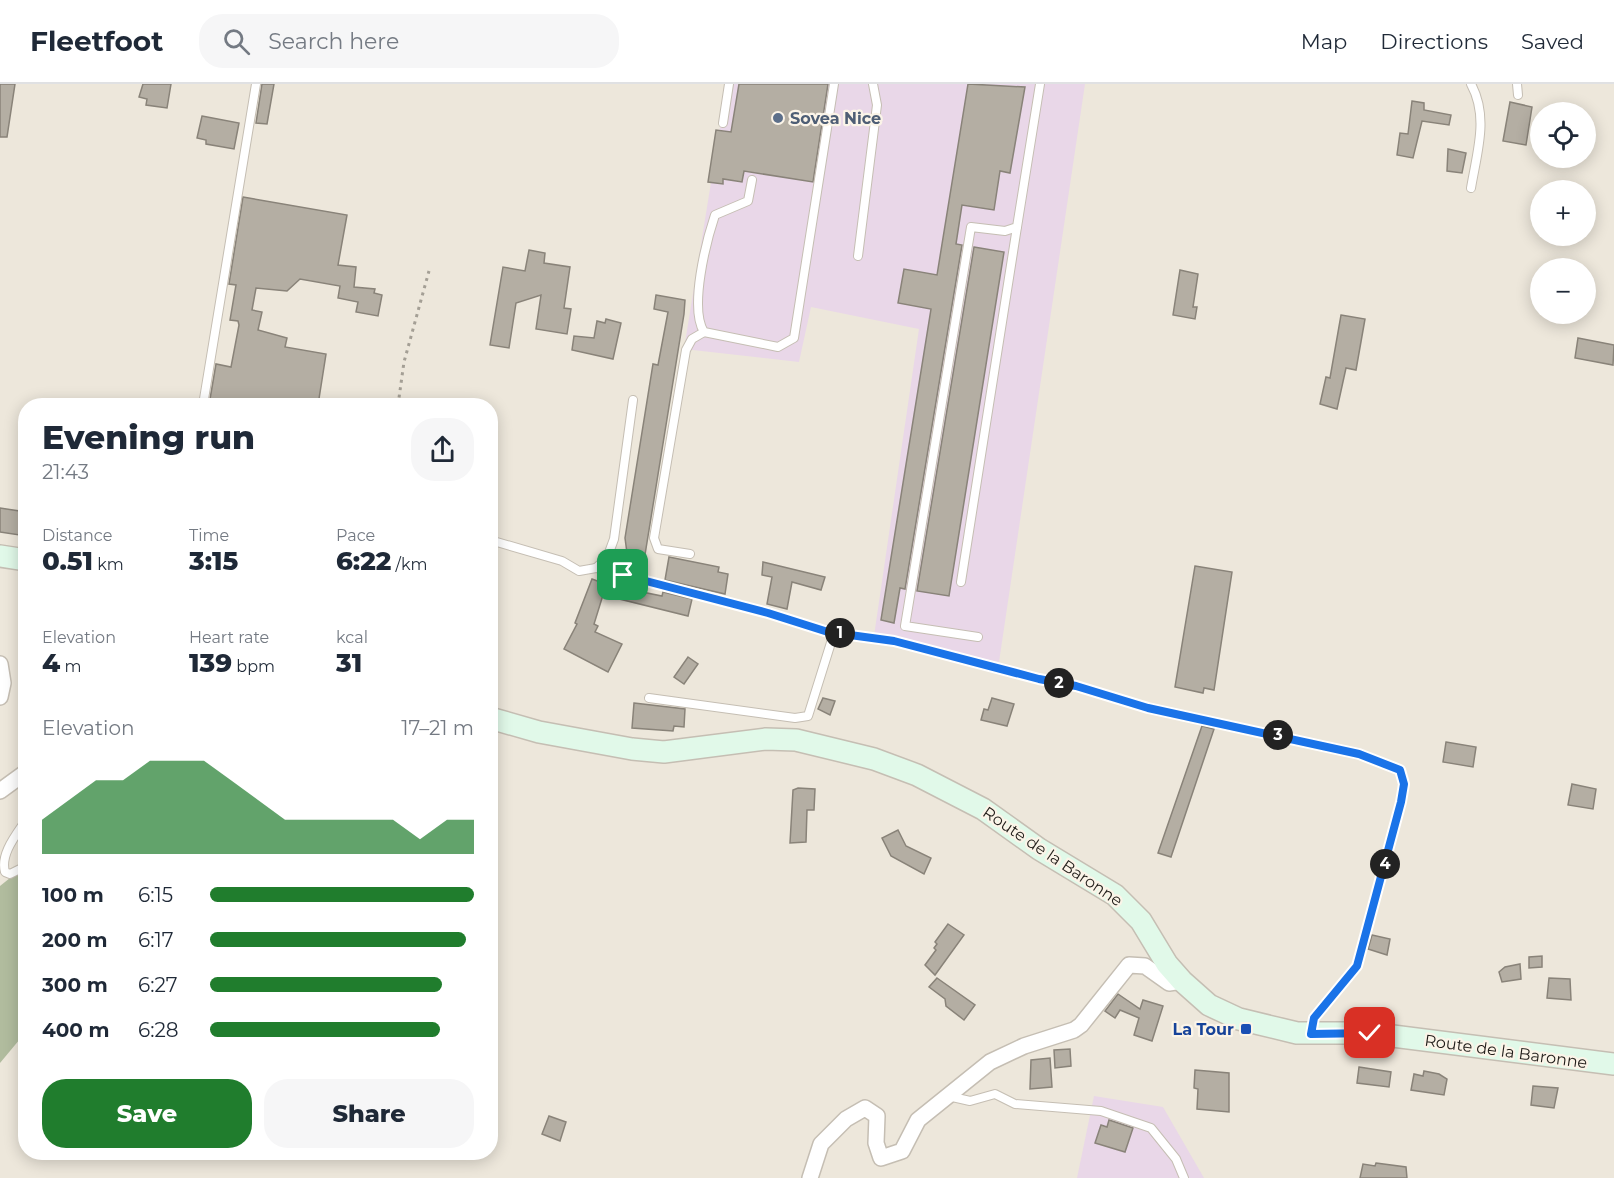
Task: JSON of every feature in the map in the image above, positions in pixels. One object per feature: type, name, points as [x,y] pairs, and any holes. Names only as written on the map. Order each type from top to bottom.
[{"type":"main road","points":[[0,556],[18,559]]},
{"type":"main road","name":"Route de la Baronne","points":[[498,720],[539,732],[632,749],[664,752],[766,739],[796,740],[874,759],[916,775],[983,809],[1039,849],[1115,895],[1141,921],[1167,964],[1182,981],[1209,1005],[1239,1019],[1272,1029],[1311,1034],[1370,1033],[1614,1064]]},
{"type":"street","points":[[0,664],[3,683],[0,697]]},
{"type":"street","points":[[0,791],[18,778]]},
{"type":"street","points":[[810,1178],[821,1144],[846,1119],[865,1108],[877,1116],[876,1143],[882,1158],[902,1151],[918,1120],[990,1062],[1024,1046],[1074,1030],[1129,965],[1145,966],[1169,983],[1182,981]]},
{"type":"lane","points":[[204,398],[256,84]]},
{"type":"lane","points":[[723,123],[729,84]]},
{"type":"lane","points":[[690,554],[658,549],[654,538],[686,350],[692,339],[704,332],[778,347],[794,338],[834,84]]},
{"type":"lane","points":[[858,256],[877,105],[873,84]]},
{"type":"lane","points":[[961,582],[1040,84]]},
{"type":"lane","points":[[1471,84],[1479,99],[1482,117],[1471,188]]},
{"type":"lane","points":[[1517,84],[1518,95]]},
{"type":"lane","points":[[704,332],[698,322],[698,303],[710,231],[715,215],[748,201],[752,180]]},
{"type":"lane","points":[[978,637],[905,626],[971,227],[1005,231],[1017,227]]},
{"type":"lane","points":[[596,568],[606,558],[614,539],[633,400]]},
{"type":"lane","points":[[498,542],[562,561],[579,571],[596,568],[834,633],[894,641],[1039,679],[1076,686],[1148,708],[1359,754],[1400,770],[1404,784],[1401,802],[1357,966],[1314,1018],[1311,1034]]},
{"type":"lane","points":[[649,698],[795,718],[808,716],[834,633]]},
{"type":"lane","points":[[18,833],[6,852],[2,864],[5,872],[10,874],[18,870]]},
{"type":"lane","points":[[947,1096],[970,1101],[994,1094],[1015,1104],[1101,1111],[1141,1124],[1151,1128],[1176,1159],[1184,1178]]},
{"type":"path","points":[[399,398],[404,362],[429,271]]},
{"type":"shaded area","points":[[727,84],[1085,84],[999,662],[874,636],[919,329],[811,307],[799,362],[684,349]]},
{"type":"shaded area","points":[[1094,1096],[1163,1107],[1204,1178],[1077,1178]]},
{"type":"green space","points":[[18,872],[18,1041],[0,1063],[0,886]]},
{"type":"building","points":[[0,84],[15,84],[7,137],[0,137]]},
{"type":"building","points":[[143,84],[171,84],[167,108],[146,105],[147,99],[139,97]]},
{"type":"building","points":[[262,84],[274,84],[267,124],[256,123]]},
{"type":"building","points":[[739,84],[828,84],[813,182],[744,171],[742,182],[723,179],[723,184],[708,182],[716,130],[731,132]]},
{"type":"building","points":[[968,84],[1025,87],[1010,173],[1000,171],[994,210],[962,205],[956,244],[962,245],[905,589],[900,588],[894,623],[881,620],[931,309],[898,303],[904,269],[937,275]]},
{"type":"building","points":[[1412,101],[1424,103],[1424,110],[1451,115],[1449,125],[1422,121],[1413,158],[1397,155],[1400,133],[1408,134]]},
{"type":"building","points":[[1510,102],[1530,107],[1526,145],[1503,141]]},
{"type":"building","points":[[202,116],[239,123],[234,149],[206,144],[206,140],[197,138]]},
{"type":"building","points":[[1448,149],[1466,153],[1462,173],[1447,171]]},
{"type":"building","points":[[243,197],[347,215],[338,265],[356,267],[354,287],[375,289],[374,293],[382,295],[378,316],[356,312],[358,302],[338,298],[340,286],[300,279],[287,291],[256,288],[252,310],[262,312],[258,330],[287,338],[285,347],[326,354],[319,398],[210,398],[216,364],[231,367],[239,325],[238,321],[230,320],[236,285],[229,284]]},
{"type":"building","points":[[974,247],[1004,252],[949,596],[917,591]]},
{"type":"building","points":[[529,250],[545,253],[544,263],[570,267],[564,308],[571,309],[567,334],[536,329],[541,295],[516,303],[509,348],[490,345],[503,267],[525,271]]},
{"type":"building","points":[[1180,270],[1198,274],[1193,307],[1197,307],[1195,319],[1173,315]]},
{"type":"building","points":[[656,295],[685,300],[643,567],[625,564],[627,553],[625,538],[653,364],[658,365],[668,312],[654,309]]},
{"type":"building","points":[[1341,315],[1365,319],[1356,370],[1346,368],[1337,409],[1320,404],[1326,377],[1330,378]]},
{"type":"building","points":[[606,319],[621,323],[613,359],[572,350],[574,336],[594,338],[597,321],[605,323]]},
{"type":"building","points":[[1578,338],[1614,345],[1613,365],[1575,358]]},
{"type":"building","points":[[0,508],[18,511],[18,535],[0,532]]},
{"type":"building","points":[[669,557],[719,567],[718,572],[728,574],[725,594],[665,580]]},
{"type":"building","points":[[763,562],[825,577],[821,590],[792,582],[787,609],[767,604],[772,577],[762,575]]},
{"type":"building","points":[[1195,566],[1232,572],[1214,690],[1204,688],[1203,693],[1175,687]]},
{"type":"building","points":[[592,579],[608,585],[662,596],[663,592],[692,599],[688,616],[603,595],[594,624],[598,626],[595,632],[622,644],[608,672],[564,649],[577,624],[575,623]]},
{"type":"building","points":[[688,657],[698,664],[684,684],[674,677]]},
{"type":"building","points":[[823,698],[835,701],[830,715],[818,709]]},
{"type":"building","points":[[992,698],[1014,704],[1007,726],[981,720],[984,709],[988,710]]},
{"type":"building","points":[[634,703],[685,709],[684,727],[674,726],[673,731],[632,728]]},
{"type":"building","points":[[1202,726],[1214,729],[1171,857],[1158,853]]},
{"type":"building","points":[[1446,742],[1476,747],[1473,767],[1443,762]]},
{"type":"building","points":[[1572,784],[1596,789],[1593,809],[1568,805]]},
{"type":"building","points":[[815,789],[814,810],[807,810],[806,842],[790,843],[793,790]]},
{"type":"building","points":[[898,830],[906,846],[931,858],[924,874],[891,856],[882,838]]},
{"type":"building","points":[[948,924],[964,935],[935,975],[925,965],[936,950],[935,942]]},
{"type":"building","points":[[1372,935],[1390,939],[1387,955],[1368,949]]},
{"type":"building","points":[[1542,956],[1542,967],[1529,968],[1529,957]]},
{"type":"building","points":[[1520,964],[1521,979],[1502,982],[1499,972],[1505,967]]},
{"type":"building","points":[[937,978],[975,1005],[964,1020],[946,1006],[945,999],[929,987]]},
{"type":"building","points":[[1549,978],[1570,979],[1571,1000],[1547,998]]},
{"type":"building","points":[[1118,994],[1140,1009],[1143,1000],[1163,1006],[1152,1041],[1134,1035],[1139,1018],[1120,1010],[1115,1018],[1105,1011]]},
{"type":"building","points":[[1070,1049],[1071,1066],[1055,1068],[1054,1050]]},
{"type":"building","points":[[1050,1058],[1052,1087],[1030,1089],[1031,1060]]},
{"type":"building","points":[[1359,1067],[1391,1072],[1389,1087],[1357,1083]]},
{"type":"building","points":[[1195,1070],[1229,1073],[1229,1112],[1197,1109],[1198,1089],[1194,1088]]},
{"type":"building","points":[[1424,1071],[1439,1074],[1447,1079],[1444,1095],[1411,1090],[1414,1074],[1423,1076]]},
{"type":"building","points":[[1533,1086],[1558,1088],[1554,1108],[1531,1105]]},
{"type":"building","points":[[549,1116],[566,1122],[560,1141],[542,1134]]},
{"type":"building","points":[[1109,1120],[1133,1128],[1125,1152],[1095,1143],[1101,1125],[1107,1127]]},
{"type":"building","points":[[1376,1163],[1406,1167],[1407,1178],[1360,1178],[1363,1164],[1375,1166]]},
{"type":"place","name":"Sovea Nice","points":[[778,118]]},
{"type":"place","name":"La Tour","points":[[1246,1029]]},
{"type":"route","points":[[623,575],[768,613],[828,632],[894,641],[1039,679],[1076,686],[1148,708],[1359,754],[1400,770],[1404,784],[1401,802],[1357,966],[1314,1018],[1311,1034],[1370,1033]]}]
